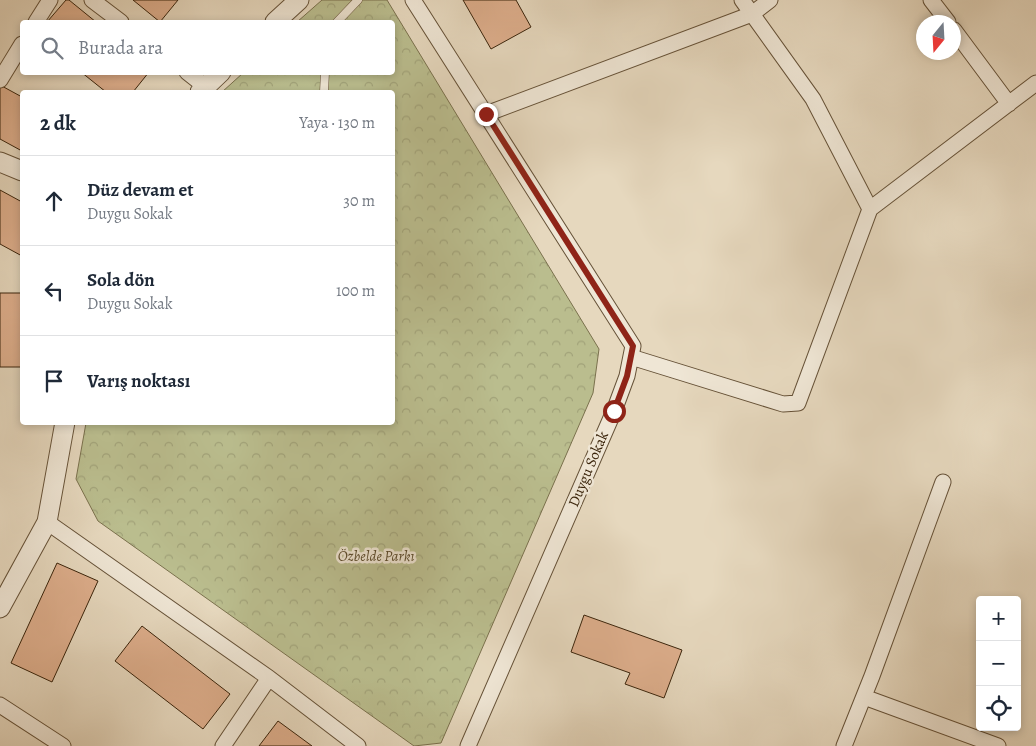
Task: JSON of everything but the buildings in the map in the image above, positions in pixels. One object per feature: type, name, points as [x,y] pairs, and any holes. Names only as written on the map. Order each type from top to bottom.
[{"type":"street","points":[[37,20],[50,0]]},
{"type":"street","points":[[92,0],[118,20]]},
{"type":"street","points":[[277,20],[299,0]]},
{"type":"street","name":"Duygu Sokak","points":[[413,0],[633,346],[627,376],[614,411],[468,746]]},
{"type":"street","points":[[742,0],[813,100],[870,209]]},
{"type":"street","points":[[486,114],[752,14],[770,0]]},
{"type":"street","points":[[931,0],[943,15]]},
{"type":"street","points":[[961,40],[1008,104]]},
{"type":"street","points":[[0,80],[20,47]]},
{"type":"street","points":[[189,75],[203,90],[218,75]]},
{"type":"street","points":[[631,357],[783,404],[798,403],[870,209],[1036,83]]},
{"type":"street","points":[[0,162],[20,170]]},
{"type":"street","points":[[0,608],[47,522],[64,425]]},
{"type":"street","points":[[844,746],[864,697],[943,482]]},
{"type":"street","points":[[47,522],[269,678],[358,746]]},
{"type":"street","points":[[223,746],[269,678]]},
{"type":"street","points":[[864,697],[998,746]]},
{"type":"street","points":[[0,705],[63,746]]},
{"type":"lane","points":[[339,20],[358,0]]},
{"type":"lane","points":[[324,75],[324,90]]},
{"type":"green space","name":"Özbelde Parkı","points":[[322,0],[387,0],[599,349],[593,393],[441,743],[414,746],[98,521],[76,479],[86,425],[395,425],[395,90],[224,90],[241,75],[395,75],[395,20],[299,20]]},
{"type":"route","points":[[486,114],[633,346],[627,376],[614,411]]}]
